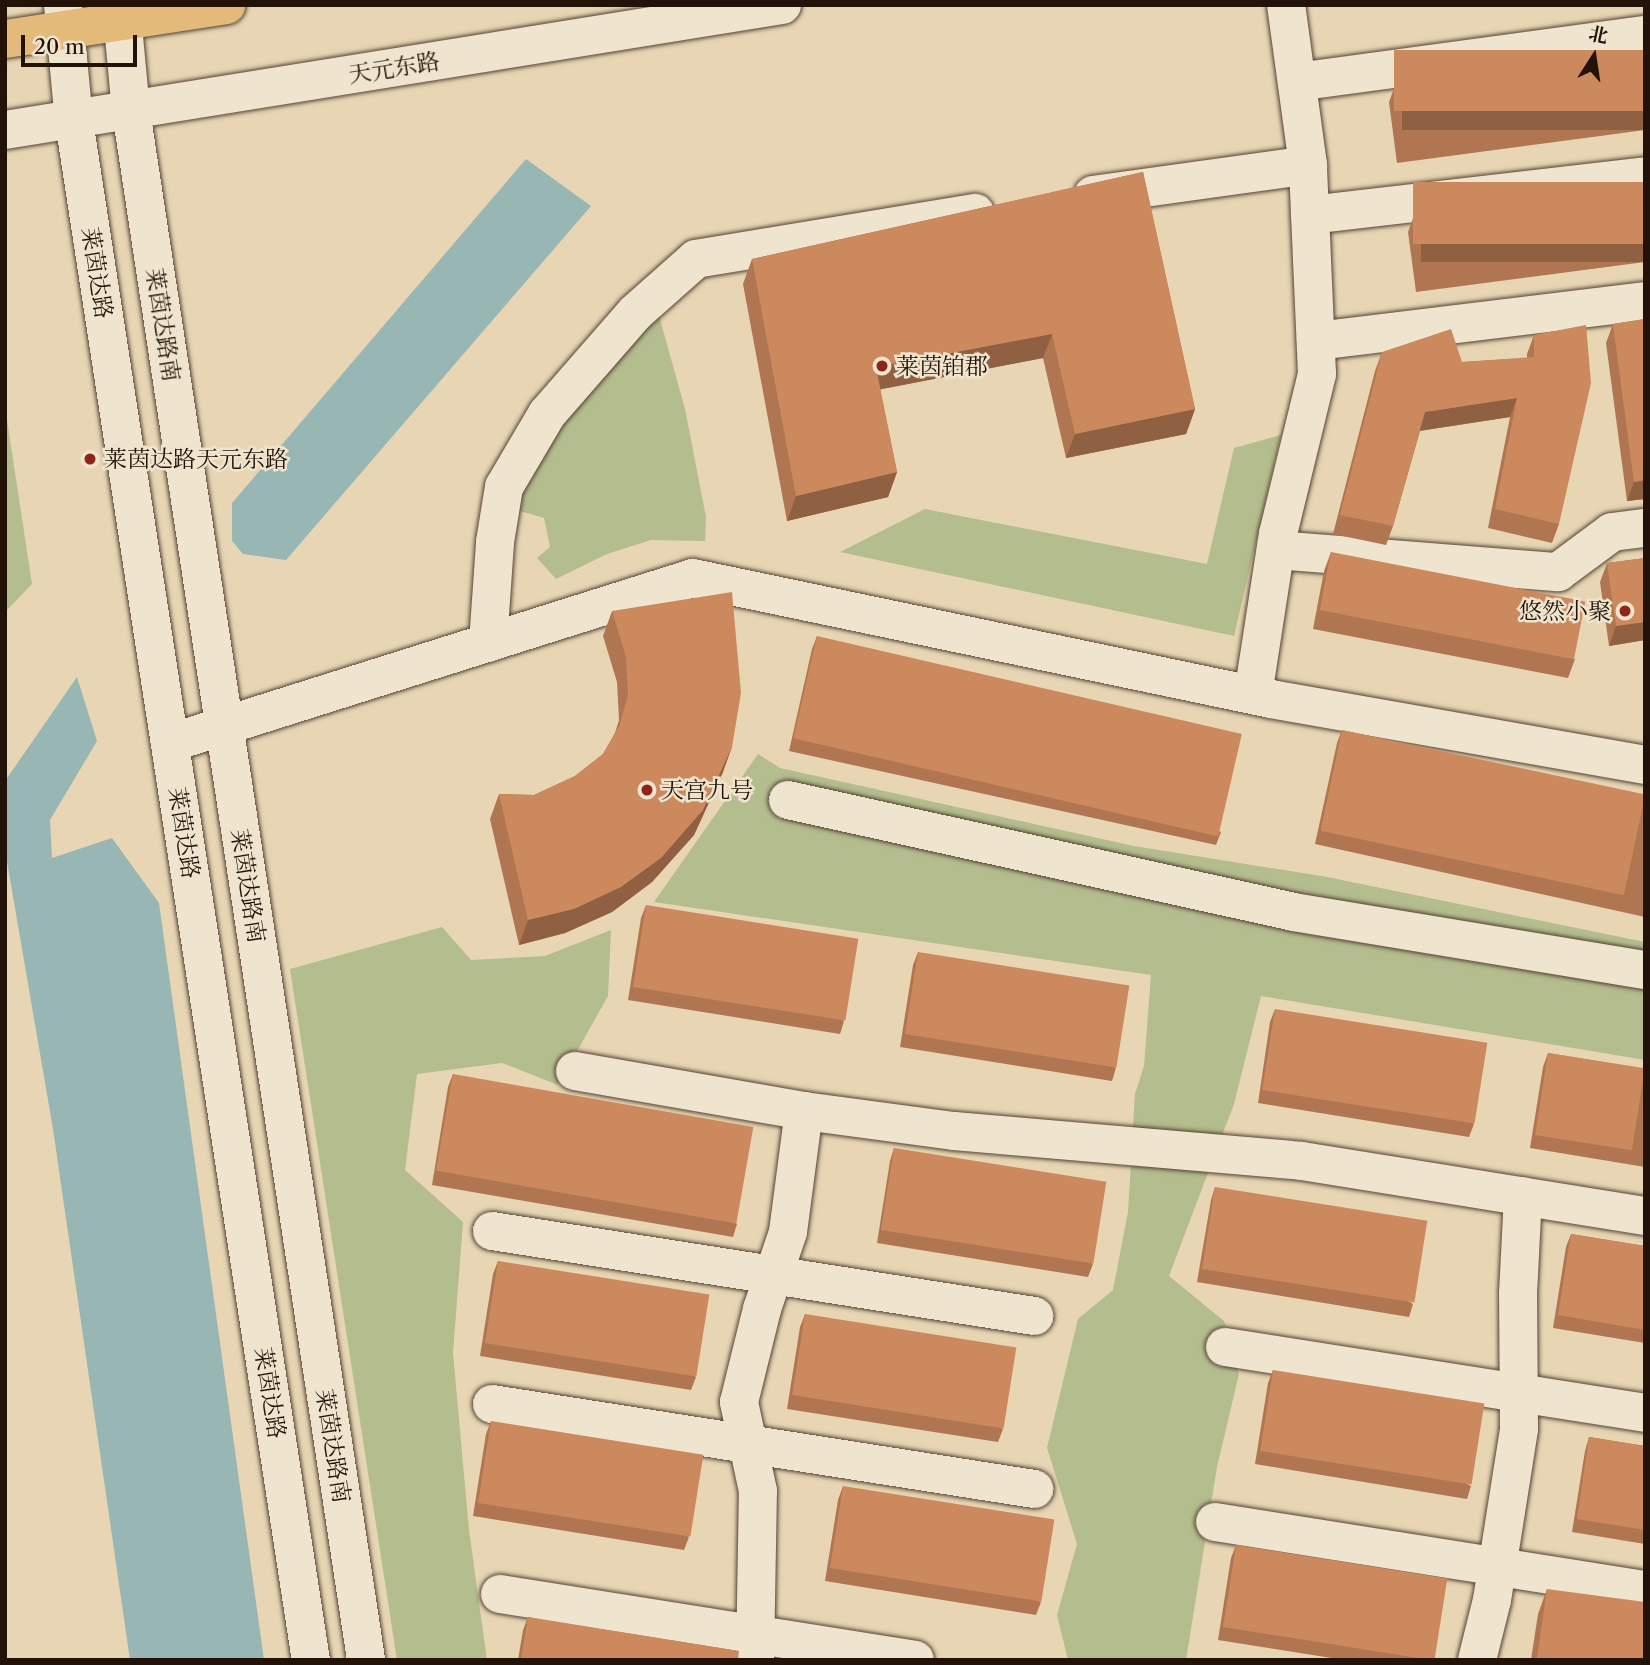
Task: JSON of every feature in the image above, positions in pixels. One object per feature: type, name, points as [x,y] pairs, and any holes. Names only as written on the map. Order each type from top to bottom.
[{"type":"highway","points":[[5,39],[64,18],[226,5]]},
{"type":"street","name":"天元东路","points":[[5,130],[782,5]]},
{"type":"street","points":[[1252,695],[1276,551],[1317,374],[1308,165],[1286,5]]},
{"type":"street","name":"莱茵达路南","points":[[122,14],[131,111],[366,1660]]},
{"type":"street","name":"莱茵达路","points":[[64,18],[74,121],[311,1660]]},
{"type":"street","points":[[1297,82],[1645,35]]},
{"type":"street","points":[[1057,200],[1308,165]]},
{"type":"street","points":[[1310,215],[1645,176]]},
{"type":"street","points":[[488,643],[495,541],[504,487],[547,414],[635,313],[696,259],[1017,206]]},
{"type":"street","points":[[1316,341],[1645,301]]},
{"type":"street","points":[[1276,551],[1558,572],[1612,532],[1645,528]]},
{"type":"street","points":[[170,743],[693,578],[1252,695],[1645,765]]},
{"type":"street","points":[[788,800],[1294,912],[1645,970]]},
{"type":"street","points":[[575,1071],[804,1111],[954,1131],[1302,1161],[1645,1216]]},
{"type":"street","points":[[755,1647],[758,1491],[739,1402],[773,1275],[788,1232],[804,1111]]},
{"type":"street","points":[[1477,1660],[1498,1567],[1519,1429],[1517,1294],[1523,1196]]},
{"type":"street","points":[[492,1231],[1034,1316]]},
{"type":"street","points":[[1225,1347],[1645,1413]]},
{"type":"street","points":[[492,1404],[1034,1489]]},
{"type":"street","points":[[1214,1522],[1645,1590]]},
{"type":"street","points":[[500,1594],[755,1647],[915,1660]]},
{"type":"green space","points":[[658,312],[685,409],[706,517],[705,541],[651,540],[607,554],[556,579],[537,558],[550,547],[544,518],[510,508],[573,406]]},
{"type":"green space","points":[[5,407],[32,584],[5,612]]},
{"type":"green space","points":[[1281,435],[1234,636],[840,552],[925,509],[1207,564],[1234,448]]},
{"type":"green space","points":[[758,754],[780,768],[1134,846],[1327,877],[1645,942],[1645,1060],[1261,996],[1234,1104],[1169,1276],[1224,1321],[1239,1374],[1217,1467],[1186,1660],[1068,1660],[1057,1615],[1077,1544],[1047,1448],[1078,1319],[1113,1290],[1128,1212],[1135,1094],[1144,1066],[1151,975],[654,902]]},
{"type":"green space","points":[[442,927],[471,960],[545,956],[611,930],[608,996],[558,1085],[502,1063],[417,1074],[405,1170],[463,1222],[453,1353],[469,1530],[487,1660],[397,1660],[290,969]]},
{"type":"water","points":[[526,159],[591,206],[286,560],[243,554],[232,541],[232,503]]},
{"type":"water","points":[[77,677],[97,741],[50,820],[52,858],[112,838],[159,903],[264,1660],[130,1660],[53,1129],[5,850],[5,781]]},
{"type":"building","points":[[1394,50],[1645,50],[1645,111],[1394,111]]},
{"type":"building","name":"莱茵铂郡","points":[[1143,172],[1195,409],[1075,434],[1052,334],[876,367],[897,472],[796,496],[752,259]]},
{"type":"building","points":[[1413,182],[1645,182],[1645,244],[1413,244]]},
{"type":"building","points":[[1645,319],[1645,480],[1634,482],[1613,324]]},
{"type":"building","points":[[1586,325],[1591,383],[1559,524],[1495,509],[1517,398],[1425,412],[1393,526],[1340,515],[1382,352],[1451,329],[1462,362],[1534,357],[1534,335]]},
{"type":"building","points":[[1331,552],[1585,601],[1574,659],[1320,610]]},
{"type":"building","points":[[1645,558],[1645,622],[1616,626],[1607,563]]},
{"type":"building","name":"天宫九号","points":[[732,592],[741,693],[732,747],[703,810],[661,858],[621,887],[574,909],[528,920],[499,794],[534,795],[575,776],[603,754],[619,727],[628,695],[626,657],[612,611]]},
{"type":"building","points":[[817,636],[1242,734],[1218,836],[793,738]]},
{"type":"building","points":[[1342,730],[1645,794],[1624,895],[1321,831]]},
{"type":"building","points":[[646,905],[858,939],[845,1021],[633,987]]},
{"type":"building","points":[[918,952],[1129,985],[1116,1067],[905,1034]]},
{"type":"building","points":[[1275,1009],[1487,1043],[1475,1124],[1262,1090]]},
{"type":"building","points":[[1548,1053],[1645,1068],[1632,1150],[1535,1135]]},
{"type":"building","points":[[453,1074],[753,1127],[736,1223],[436,1171]]},
{"type":"building","points":[[894,1148],[1106,1182],[1093,1264],[881,1230]]},
{"type":"building","points":[[1215,1187],[1427,1221],[1414,1303],[1202,1269]]},
{"type":"building","points":[[1571,1234],[1645,1246],[1645,1330],[1558,1315]]},
{"type":"building","points":[[498,1261],[709,1294],[696,1376],[485,1343]]},
{"type":"building","points":[[805,1314],[1016,1347],[1004,1428],[792,1395]]},
{"type":"building","points":[[1273,1370],[1484,1403],[1472,1484],[1260,1451]]},
{"type":"building","points":[[491,1421],[703,1455],[690,1537],[478,1503]]},
{"type":"building","points":[[1589,1437],[1645,1446],[1645,1530],[1577,1519]]},
{"type":"building","points":[[843,1486],[1054,1519],[1041,1601],[830,1568]]},
{"type":"building","points":[[1236,1545],[1447,1578],[1434,1660],[1223,1627]]},
{"type":"building","points":[[1547,1589],[1645,1602],[1645,1660],[1537,1658]]},
{"type":"building","points":[[528,1617],[739,1651],[738,1660],[521,1660]]},
{"type":"place","name":"莱茵铂郡","points":[[882,366]]},
{"type":"place","name":"莱茵达路天元东路","points":[[90,459]]},
{"type":"place","name":"悠然小聚","points":[[1625,611]]},
{"type":"place","name":"天宫九号","points":[[647,790]]}]
